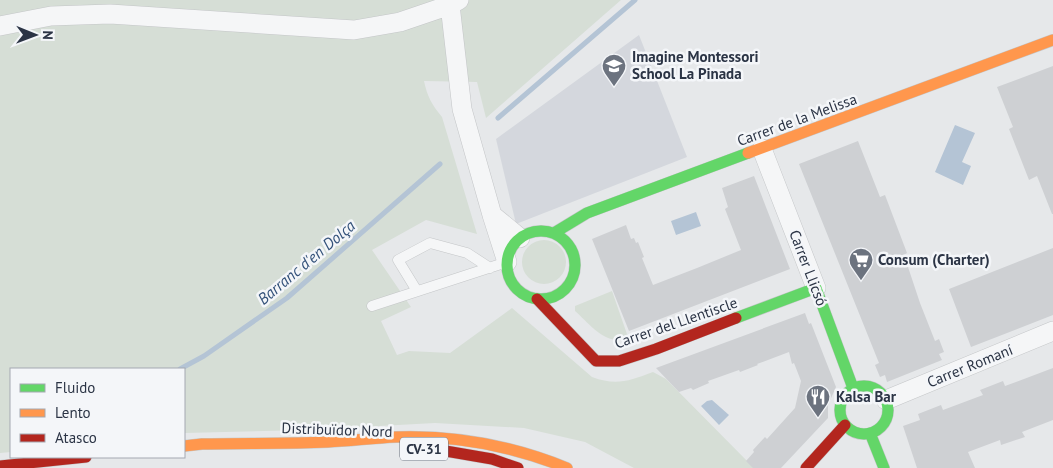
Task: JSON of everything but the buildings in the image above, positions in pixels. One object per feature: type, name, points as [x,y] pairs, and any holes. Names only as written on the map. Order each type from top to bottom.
[{"type":"main road","name":"Carrer de la Melissa","points":[[554,233],[587,214],[1053,40]]},
{"type":"main road","points":[[536,231],[554,233],[563,238],[571,247],[575,257],[574,273],[567,288],[558,295],[548,299],[537,299],[527,296],[518,290],[512,282],[508,272],[507,262],[509,253],[520,238],[536,231]]},
{"type":"main road","name":"Carrer del Llentiscle","points":[[537,299],[596,361],[619,361],[656,349],[816,288]]},
{"type":"main road","name":"Carrer Llicsó","points":[[816,288],[853,388]]},
{"type":"main road","points":[[866,385],[878,390],[886,400],[888,410],[885,420],[879,429],[870,434],[856,433],[845,425],[839,412],[842,398],[853,388],[866,385]]},
{"type":"main road","points":[[806,468],[845,425]]},
{"type":"main road","points":[[870,434],[884,468]]},
{"type":"main road","points":[[328,442],[398,437],[440,438],[482,443],[550,460],[567,468]]},
{"type":"main road","name":"Distribuïdor Nord","points":[[185,446],[328,442],[438,450],[492,460],[518,468]]},
{"type":"main road","points":[[0,466],[76,458]]},
{"type":"street","points":[[0,26],[51,16],[110,14],[354,30],[400,22],[454,3],[462,109],[507,262]]},
{"type":"street","name":"Carrer Llicsó","points":[[762,149],[816,288]]},
{"type":"street","points":[[492,215],[520,238]]},
{"type":"street","name":"Carrer Romaní","points":[[886,400],[1053,331]]},
{"type":"lane","points":[[417,292],[398,260],[430,243],[467,252],[490,268]]},
{"type":"lane","points":[[372,306],[507,262]]},
{"type":"shaded area","points":[[0,0],[621,0],[486,118],[477,82],[424,81],[430,100],[442,117],[477,234],[426,220],[372,250],[411,307],[381,321],[397,355],[409,351],[450,353],[512,308],[592,377],[616,382],[637,378],[653,372],[666,379],[754,468],[634,468],[585,442],[524,428],[435,423],[305,430],[185,433],[185,368],[10,368],[10,452],[0,453]]},
{"type":"shaded area","name":"Imagine Montessori School La Pinada","points":[[639,35],[687,157],[516,224],[496,139]]},
{"type":"shaded area","points":[[548,240],[560,246],[565,253],[565,271],[560,278],[553,283],[540,284],[532,281],[525,274],[522,258],[525,250],[532,243]]},
{"type":"shaded area","points":[[612,291],[628,337],[620,340],[606,337],[599,333],[575,311],[575,306]]},
{"type":"water","points":[[955,125],[975,133],[962,162],[971,166],[963,185],[935,172]]},
{"type":"water","points":[[696,212],[701,226],[676,235],[671,221]]},
{"type":"water","points":[[712,400],[729,415],[719,425],[701,406],[707,401]]},
{"type":"waterway","name":"Barranc d'en Dolça","points":[[498,118],[635,0]]},
{"type":"waterway","name":"Barranc d'en Dolça","points":[[182,368],[204,356],[287,298],[440,164]]},
{"type":"traffic: fast","points":[[554,233],[587,213],[748,153]]},
{"type":"traffic: fast","points":[[541,231],[554,234],[565,241],[572,252],[575,265],[572,278],[565,289],[554,296],[541,299],[528,296],[517,289],[510,278],[507,265],[510,252],[517,241],[528,234],[541,231]]},
{"type":"traffic: fast","points":[[736,318],[816,288],[853,388]]},
{"type":"traffic: fast","points":[[864,386],[873,388],[881,393],[886,401],[888,410],[886,419],[881,427],[873,432],[864,434],[855,432],[847,427],[842,419],[840,410],[842,401],[847,393],[855,388],[864,386]]},
{"type":"traffic: fast","points":[[870,433],[884,468]]},
{"type":"traffic: slow","points":[[748,153],[1053,40]]},
{"type":"traffic: slow","points":[[185,446],[328,442],[396,437],[440,438],[504,448],[547,460],[567,468]]},
{"type":"traffic: jam","points":[[537,299],[596,361],[619,361],[656,349],[736,318]]},
{"type":"traffic: jam","points":[[806,468],[845,425]]},
{"type":"traffic: jam","points":[[434,449],[492,459],[518,468]]},
{"type":"traffic: jam","points":[[0,466],[76,458]]},
{"type":"place","name":"Imagine Montessori School La Pinada","points":[[614,87]]},
{"type":"place","name":"Consum (Charter)","points":[[861,281]]},
{"type":"place","name":"Kalsa Bar","points":[[818,418]]}]
